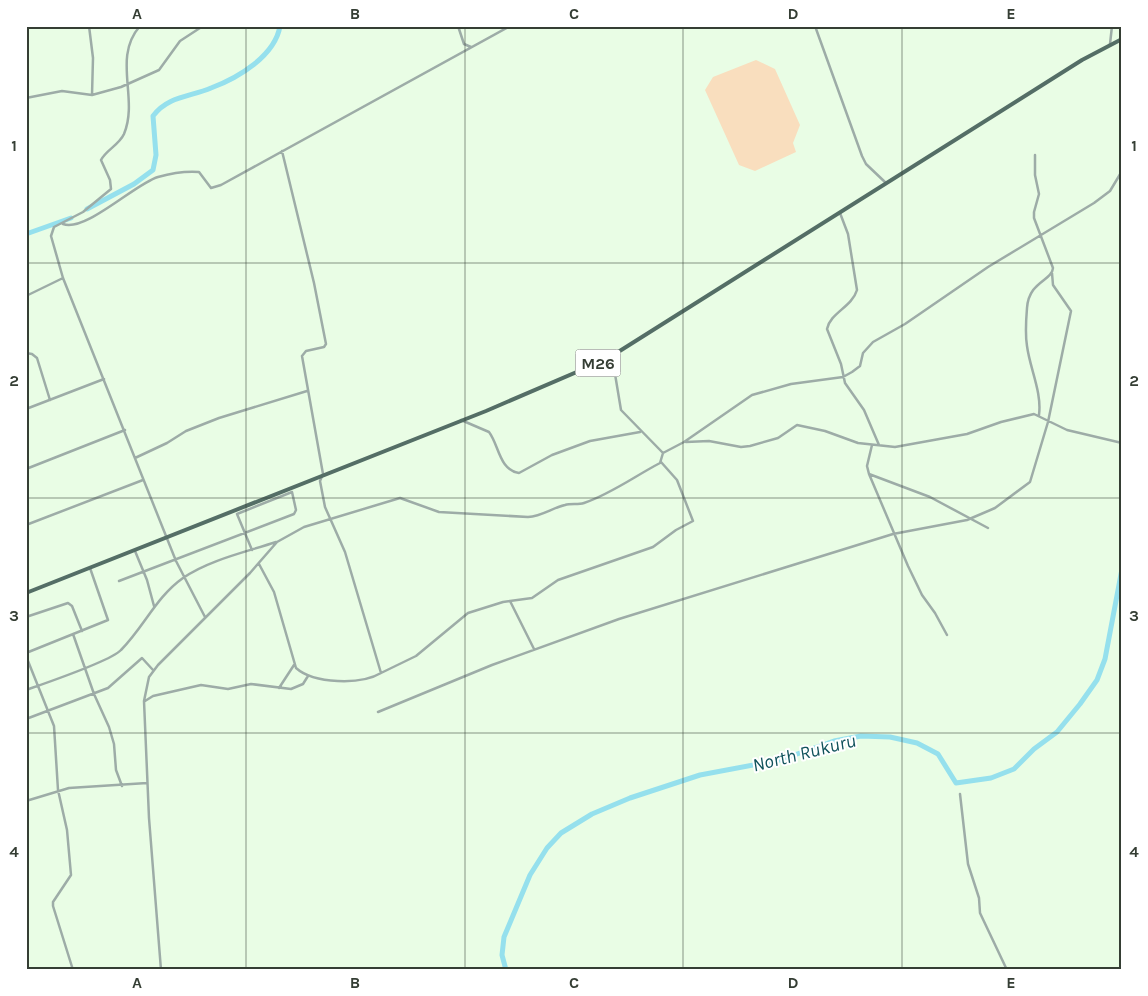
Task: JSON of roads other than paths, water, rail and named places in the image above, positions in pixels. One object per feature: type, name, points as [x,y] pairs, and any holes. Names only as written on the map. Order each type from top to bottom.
[{"type":"main road","name":"M26","points":[[26,593],[167,537],[236,512],[323,474],[582,372],[607,359],[886,183],[1110,44],[1122,39]]},
{"type":"street","points":[[89,26],[93,58],[92,95]]},
{"type":"street","points":[[140,26],[132,36],[126,61],[130,103],[124,134],[101,160],[110,180],[111,189],[99,201],[54,227],[51,233],[63,278],[125,430],[143,480],[176,561],[205,617]]},
{"type":"street","points":[[26,98],[62,91],[92,95],[128,84],[159,70],[180,41],[203,26]]},
{"type":"street","points":[[458,26],[464,44],[472,47]]},
{"type":"street","points":[[62,224],[72,225],[95,216],[157,177],[178,172],[199,172],[213,188],[510,26]]},
{"type":"street","points":[[816,26],[862,156],[866,164],[886,183]]},
{"type":"street","points":[[1110,44],[1112,26]]},
{"type":"street","points":[[282,151],[314,282],[326,344],[303,354],[323,474],[320,481],[330,519],[345,552],[381,673]]},
{"type":"street","points":[[378,712],[618,619],[893,534],[971,518],[995,508],[1030,482],[1048,422],[1071,311],[1053,285],[1053,268],[1039,236],[1034,212],[1039,194],[1035,175],[1036,155]]},
{"type":"street","points":[[661,462],[663,453],[684,442],[752,395],[792,384],[843,377],[860,366],[863,353],[873,342],[905,324],[972,277],[1108,193],[1122,171]]},
{"type":"street","points":[[840,213],[848,234],[857,284],[854,299],[827,326],[841,364],[846,386],[864,410],[879,445]]},
{"type":"street","points":[[1039,415],[1036,382],[1027,346],[1027,307],[1028,298],[1034,287],[1052,273]]},
{"type":"street","points":[[26,296],[63,278]]},
{"type":"street","points":[[26,353],[32,354],[37,358],[50,400]]},
{"type":"street","points":[[607,359],[615,374],[621,410],[640,432],[663,453]]},
{"type":"street","points":[[26,409],[104,379]]},
{"type":"street","points":[[135,458],[167,443],[186,431],[219,418],[308,390]]},
{"type":"street","points":[[684,442],[709,441],[741,447],[750,446],[778,438],[797,425],[825,430],[858,443],[895,447],[967,434],[1034,414],[1067,430],[1122,443]]},
{"type":"street","points":[[461,420],[489,432],[503,461],[519,473],[552,455],[590,441],[640,432]]},
{"type":"street","points":[[26,469],[125,430]]},
{"type":"street","points":[[872,445],[867,466],[869,474],[893,534],[922,595],[935,613],[946,635]]},
{"type":"street","points":[[26,690],[111,657],[121,650],[142,626],[164,594],[184,577],[276,542],[299,529],[400,498],[439,512],[534,517],[565,504],[584,503],[617,489],[637,474],[661,462]]},
{"type":"street","points":[[259,564],[274,592],[294,665],[301,673],[308,676],[358,681],[381,673],[416,656],[461,617],[510,601],[532,598],[555,581],[653,547],[676,530],[694,521],[677,480],[661,462]]},
{"type":"street","points":[[869,474],[930,497],[988,528]]},
{"type":"street","points":[[26,525],[143,480]]},
{"type":"street","points":[[119,581],[176,561],[245,532],[294,514],[296,510],[292,492],[236,512],[245,532],[252,550]]},
{"type":"street","points":[[161,970],[147,783],[144,701],[149,677],[153,670],[259,564],[276,542]]},
{"type":"street","points":[[135,550],[154,606]]},
{"type":"street","points":[[73,970],[53,906],[53,902],[71,875],[67,830],[58,790],[55,733],[50,711],[26,655],[108,620],[90,568]]},
{"type":"street","points":[[510,601],[534,650]]},
{"type":"street","points":[[26,617],[68,603],[72,606],[82,632]]},
{"type":"street","points":[[73,634],[94,694],[110,727],[114,744],[116,770],[122,786]]},
{"type":"street","points":[[26,719],[111,686],[142,658],[153,670]]},
{"type":"street","points":[[279,688],[294,665]]},
{"type":"street","points":[[144,701],[154,696],[201,685],[228,689],[251,684],[289,690],[306,681],[308,676]]},
{"type":"street","points":[[26,801],[69,788],[147,783]]},
{"type":"street","points":[[960,794],[967,859],[979,898],[980,913],[1007,970]]},
{"type":"waterway","points":[[87,209],[134,184],[153,170],[156,155],[153,116],[159,109],[172,101],[222,84],[243,72],[271,47],[277,37],[280,26]]},
{"type":"waterway","points":[[26,234],[71,218]]},
{"type":"waterway","name":"North Rukuru","points":[[506,970],[502,955],[504,937],[530,875],[547,848],[561,833],[592,814],[630,798],[700,775],[780,760],[834,741],[861,736],[890,737],[917,743],[938,754],[956,783],[991,778],[1014,769],[1034,749],[1057,732],[1097,680],[1105,659],[1122,569]]}]
